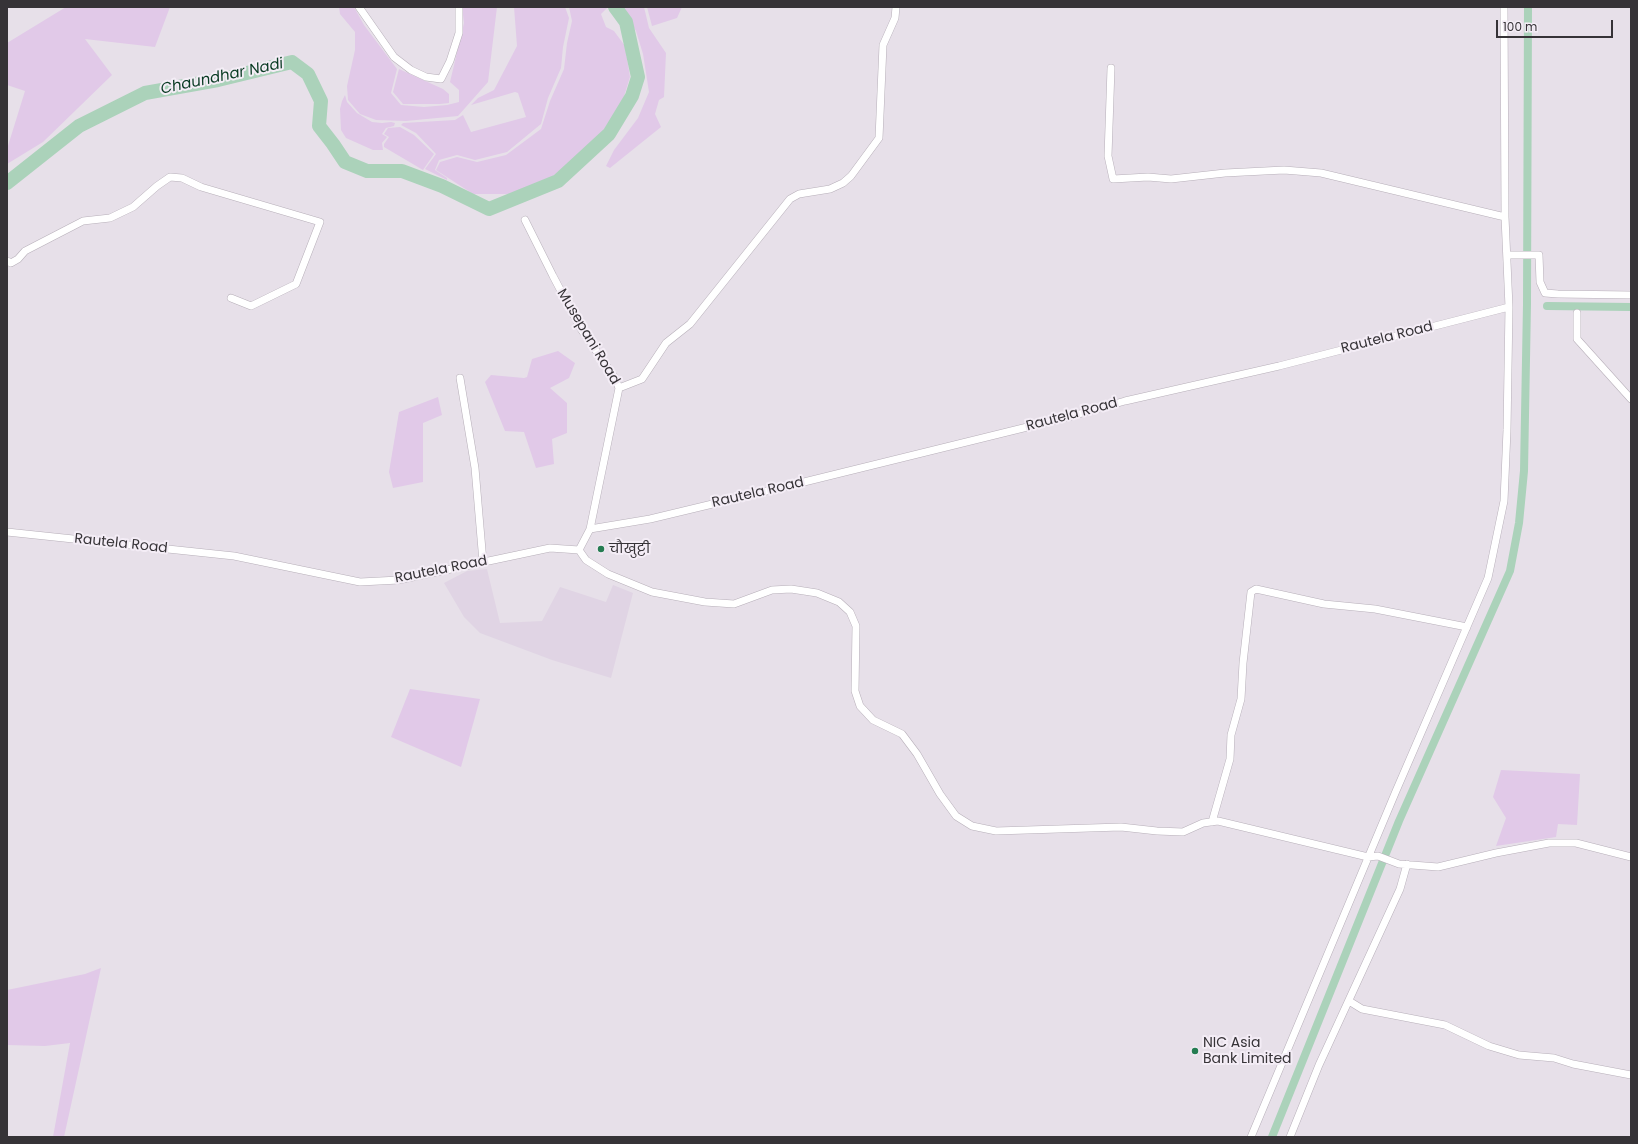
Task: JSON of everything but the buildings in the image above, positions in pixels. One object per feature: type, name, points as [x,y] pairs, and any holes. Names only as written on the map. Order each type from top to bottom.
[{"type":"street","points":[[358,7],[394,57],[411,70],[426,77],[441,79],[450,61],[459,33],[459,7]]},
{"type":"street","points":[[619,388],[642,379],[666,343],[690,324],[790,199],[799,194],[830,189],[843,183],[851,176],[875,143],[878,138],[883,45],[895,18],[896,7]]},
{"type":"street","points":[[1251,1137],[1368,857],[1488,578],[1504,501],[1507,430],[1510,255],[1505,217],[1504,7]]},
{"type":"street","points":[[1111,68],[1108,156],[1112,179],[1148,177],[1171,179],[1225,173],[1284,170],[1321,173],[1505,217]]},
{"type":"street","points":[[7,261],[11,263],[18,259],[25,251],[83,221],[110,218],[133,207],[157,186],[170,178],[182,178],[201,187],[320,222],[296,284],[251,306],[231,298]]},
{"type":"street","name":"Musepani Road","points":[[525,220],[581,329],[616,378],[619,388],[590,530]]},
{"type":"street","points":[[1510,255],[1539,255],[1540,282],[1546,292],[1558,294],[1631,295]]},
{"type":"street","name":"Rautela Road","points":[[590,530],[650,519],[786,487],[1072,416],[1125,401],[1279,366],[1509,307]]},
{"type":"street","points":[[1578,313],[1577,339],[1631,399]]},
{"type":"street","points":[[460,378],[475,468],[483,562]]},
{"type":"street","points":[[590,530],[579,550],[586,560],[608,574],[652,592],[705,602],[734,604],[772,590],[791,589],[817,593],[839,602],[850,612],[856,626],[856,691],[860,706],[873,720],[902,734],[940,794],[956,816],[972,826],[996,831],[1121,827],[1183,832],[1203,823],[1218,821],[1368,857],[1378,856],[1399,864],[1438,867],[1496,853],[1549,843],[1576,843],[1631,855]]},
{"type":"street","name":"Rautela Road","points":[[7,532],[234,556],[360,582],[399,580],[550,548],[579,550]]},
{"type":"street","points":[[1212,822],[1230,759],[1230,735],[1241,699],[1243,663],[1251,592],[1256,589],[1324,604],[1375,609],[1467,627]]},
{"type":"street","points":[[1290,1137],[1319,1065],[1400,889],[1407,864]]},
{"type":"street","points":[[1349,1001],[1362,1009],[1445,1025],[1489,1046],[1519,1055],[1554,1058],[1573,1064],[1631,1075]]},
{"type":"shaded area","points":[[66,7],[170,7],[155,47],[85,39],[112,75],[43,142],[7,164],[7,149],[25,91],[7,85],[7,43]]},
{"type":"shaded area","points":[[339,7],[354,7],[364,25],[397,69],[391,93],[401,105],[424,107],[447,105],[459,102],[459,90],[450,82],[464,23],[462,7],[497,7],[488,82],[458,116],[406,121],[376,120],[360,114],[348,100],[347,86],[355,50],[355,32],[340,14]]},
{"type":"shaded area","points":[[514,7],[565,7],[569,18],[563,47],[561,68],[548,98],[541,124],[507,152],[475,160],[457,155],[439,160],[435,170],[447,178],[447,180],[425,169],[436,154],[416,133],[401,125],[403,123],[455,120],[463,115],[471,132],[526,117],[518,93],[515,92],[471,105],[478,98],[494,90],[517,46]]},
{"type":"shaded area","points":[[569,7],[608,7],[601,14],[606,27],[614,31],[625,46],[630,77],[622,103],[603,131],[579,155],[551,178],[513,194],[473,194],[436,170],[440,162],[457,157],[477,162],[506,155],[541,129],[550,101],[564,69],[567,43],[572,21]]},
{"type":"shaded area","points":[[623,7],[644,7],[649,28],[666,53],[664,97],[659,100],[655,114],[661,127],[610,168],[606,166],[614,150],[638,118],[649,92],[643,54],[636,31],[625,15]]},
{"type":"shaded area","points":[[647,7],[682,7],[677,18],[652,26]]},
{"type":"shaded area","points":[[399,69],[443,89],[449,94],[449,103],[403,104],[393,92]]},
{"type":"shaded area","points":[[345,95],[347,102],[357,113],[372,122],[395,123],[394,126],[386,128],[382,134],[387,137],[382,143],[383,150],[373,150],[346,138],[341,130],[340,109]]},
{"type":"shaded area","points":[[400,127],[414,135],[434,154],[423,170],[384,147],[384,144],[389,137],[384,134],[388,128]]},
{"type":"shaded area","points":[[558,351],[575,363],[569,378],[550,388],[567,403],[567,433],[552,439],[554,464],[536,468],[524,432],[505,431],[485,382],[491,375],[527,377],[532,359]]},
{"type":"shaded area","points":[[438,397],[442,415],[423,423],[423,482],[393,488],[389,472],[399,412]]},
{"type":"shaded area","points":[[487,569],[500,623],[542,621],[560,587],[606,602],[613,585],[633,593],[611,678],[552,660],[480,633],[464,617],[444,583],[467,571]]},
{"type":"shaded area","points":[[410,689],[480,699],[461,767],[391,737]]},
{"type":"shaded area","points":[[1501,770],[1580,774],[1577,825],[1558,824],[1556,837],[1496,846],[1506,818],[1493,797]]},
{"type":"shaded area","points":[[101,968],[64,1137],[53,1137],[70,1043],[45,1046],[7,1045],[7,990],[85,974]]},
{"type":"waterway","name":"Chaundhar Nadi","points":[[7,183],[79,126],[145,93],[218,80],[292,62],[308,74],[321,101],[319,126],[345,162],[367,171],[402,171],[442,186],[489,209],[558,181],[609,134],[632,96],[638,77],[626,22],[615,7]]},
{"type":"waterway","points":[[1272,1137],[1399,821],[1510,571],[1519,523],[1524,471],[1527,304],[1528,7]]},
{"type":"waterway","points":[[1547,306],[1631,307]]},
{"type":"place","name":"चौखुट्टी","points":[[601,549]]},
{"type":"place","name":"NIC Asia Bank Limited","points":[[1195,1051]]}]
